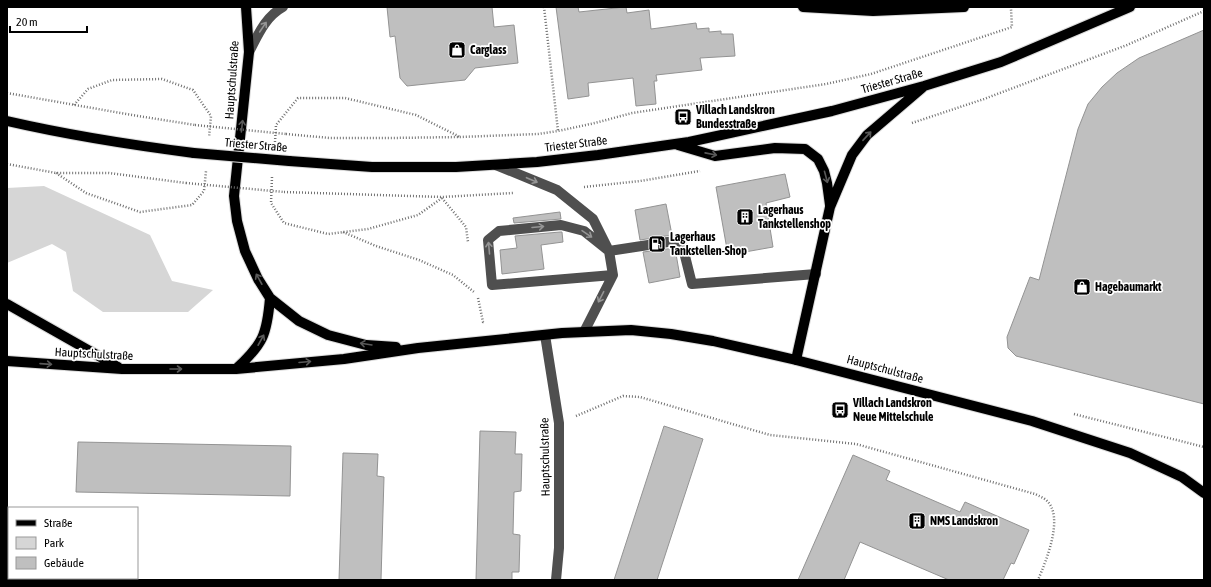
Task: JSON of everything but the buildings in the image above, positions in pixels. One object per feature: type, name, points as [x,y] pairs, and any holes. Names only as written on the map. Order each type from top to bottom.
[{"type":"main road","name":"Hauptschulstraße","points":[[246,7],[249,52],[234,196],[237,221],[245,251],[258,279],[270,298],[299,321],[328,335],[366,345],[418,348]]},
{"type":"main road","points":[[803,7],[873,11],[964,7]]},
{"type":"main road","name":"Triester Straße","points":[[7,121],[31,127],[141,146],[194,153],[289,161],[372,167],[456,167],[537,162],[674,144],[758,128],[832,111],[924,86],[1000,62],[1130,7]]},
{"type":"main road","points":[[796,360],[830,208],[852,154],[867,135],[924,86]]},
{"type":"main road","points":[[674,144],[715,156],[775,148],[805,149],[818,160],[824,171],[830,208]]},
{"type":"main road","points":[[236,369],[253,353],[263,337],[268,321],[270,298]]},
{"type":"main road","points":[[7,304],[122,369]]},
{"type":"main road","name":"Hauptschulstraße","points":[[7,361],[122,369],[236,369],[344,359],[418,348],[562,333],[631,330],[671,334],[713,341],[796,360],[1032,422],[1130,453],[1182,477],[1204,493]]},
{"type":"street","points":[[249,52],[263,25],[277,10],[283,7]]},
{"type":"street","points":[[496,165],[557,190],[592,219],[609,251],[613,275],[584,332]]},
{"type":"street","points":[[613,275],[492,285],[488,240],[499,232],[561,225],[584,231],[609,251],[681,240],[692,284],[816,274]]},
{"type":"street","name":"Hauptschulstraße","points":[[545,335],[559,423],[559,548],[556,580]]},
{"type":"path","points":[[544,7],[558,131]]},
{"type":"path","points":[[7,93],[132,116],[195,125],[330,138],[538,134],[595,123],[632,113],[826,84],[871,74],[1012,26],[1011,10]]},
{"type":"path","points":[[910,124],[984,99],[1127,45],[1204,11]]},
{"type":"path","points":[[7,164],[56,172],[109,173],[186,183],[284,192],[442,197],[519,193]]},
{"type":"path","points":[[557,190],[640,181],[707,170]]},
{"type":"path","points":[[342,232],[376,246],[419,260],[453,275],[478,295]]},
{"type":"path","points":[[559,423],[623,396],[640,397],[770,435],[856,444],[1035,494],[1046,500],[1053,510],[1055,524],[1038,580]]},
{"type":"green space","points":[[44,186],[150,235],[172,281],[213,290],[188,312],[103,312],[73,291],[66,252],[52,244],[7,263],[7,188]]},
{"type":"place","name":"Carglass","points":[[457,50]]},
{"type":"place","name":"Villach Landskron Bundesstraße","points":[[683,117]]},
{"type":"place","name":"Lagerhaus Tankstellenshop","points":[[745,217]]},
{"type":"place","name":"Lagerhaus Tankstellen-Shop","points":[[657,244]]},
{"type":"place","name":"Hagebaumarkt","points":[[1082,287]]},
{"type":"place","name":"Villach Landskron Neue Mittelschule","points":[[840,410]]},
{"type":"place","name":"NMS Landskron","points":[[917,521]]}]
